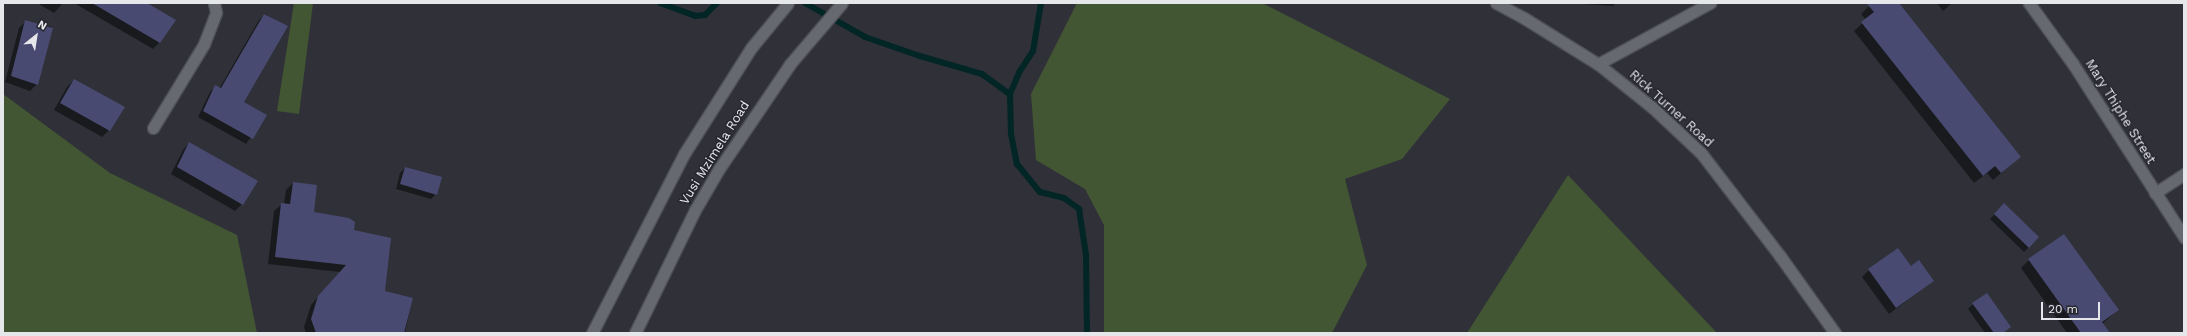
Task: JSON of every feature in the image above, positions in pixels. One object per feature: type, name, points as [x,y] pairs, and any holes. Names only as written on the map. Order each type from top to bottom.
[{"type":"main road","points":[[153,128],[204,44],[216,12],[214,3]]},
{"type":"main road","name":"Vusi Mzimela Road","points":[[592,333],[684,154],[751,48],[788,3]]},
{"type":"main road","name":"Vusi Mzimela Road","points":[[635,333],[695,210],[719,169],[790,64],[842,3]]},
{"type":"main road","name":"Rick Turner Road","points":[[1496,3],[1524,18],[1598,64],[1653,108],[1701,153],[1780,256],[1834,333]]},
{"type":"main road","points":[[1598,64],[1710,3]]},
{"type":"main road","name":"Mary Thiphe Street","points":[[2029,3],[2073,64],[2184,237]]},
{"type":"main road","points":[[2155,193],[2184,174]]},
{"type":"green space","points":[[294,3],[313,3],[299,114],[277,111]]},
{"type":"green space","points":[[1077,3],[1262,3],[1450,99],[1402,159],[1345,179],[1367,265],[1332,333],[1104,333],[1104,225],[1085,189],[1036,160],[1031,94]]},
{"type":"green space","points":[[3,94],[110,173],[237,235],[257,333],[3,333]]},
{"type":"green space","points":[[1568,175],[1717,333],[1467,333]]},
{"type":"building","points":[[92,3],[147,3],[176,20],[160,43]]},
{"type":"building","points":[[1866,3],[1899,3],[2021,157],[2001,173],[1995,166],[1983,176],[1861,22],[1874,12]]},
{"type":"building","points":[[264,14],[288,26],[244,102],[267,115],[253,139],[203,111],[215,85],[221,88]]},
{"type":"building","points":[[25,20],[53,28],[38,85],[11,76]]},
{"type":"building","points":[[74,79],[125,107],[110,131],[60,103]]},
{"type":"building","points":[[189,142],[258,181],[243,205],[177,167]]},
{"type":"building","points":[[405,167],[442,177],[437,195],[400,184]]},
{"type":"building","points":[[293,182],[317,185],[314,212],[349,218],[355,222],[354,230],[391,238],[385,291],[413,298],[404,333],[316,333],[311,319],[318,296],[346,265],[275,257],[281,203],[290,204]]},
{"type":"building","points":[[2004,203],[2039,237],[2029,248],[1994,214]]},
{"type":"building","points":[[2064,234],[2119,310],[2102,322],[2110,333],[2081,333],[2028,259]]},
{"type":"building","points":[[1898,248],[1911,266],[1919,260],[1934,281],[1896,308],[1868,269]]},
{"type":"building","points":[[1987,293],[2011,327],[2003,333],[1994,333],[1972,303]]},
{"type":"waterway","points":[[660,3],[695,16],[705,15],[717,3]]},
{"type":"waterway","points":[[805,3],[865,37],[920,56],[982,74],[1010,94],[1011,134],[1017,164],[1040,192],[1064,198],[1079,209],[1086,255],[1087,333]]},
{"type":"waterway","points":[[1010,94],[1020,71],[1033,51],[1041,3]]}]
